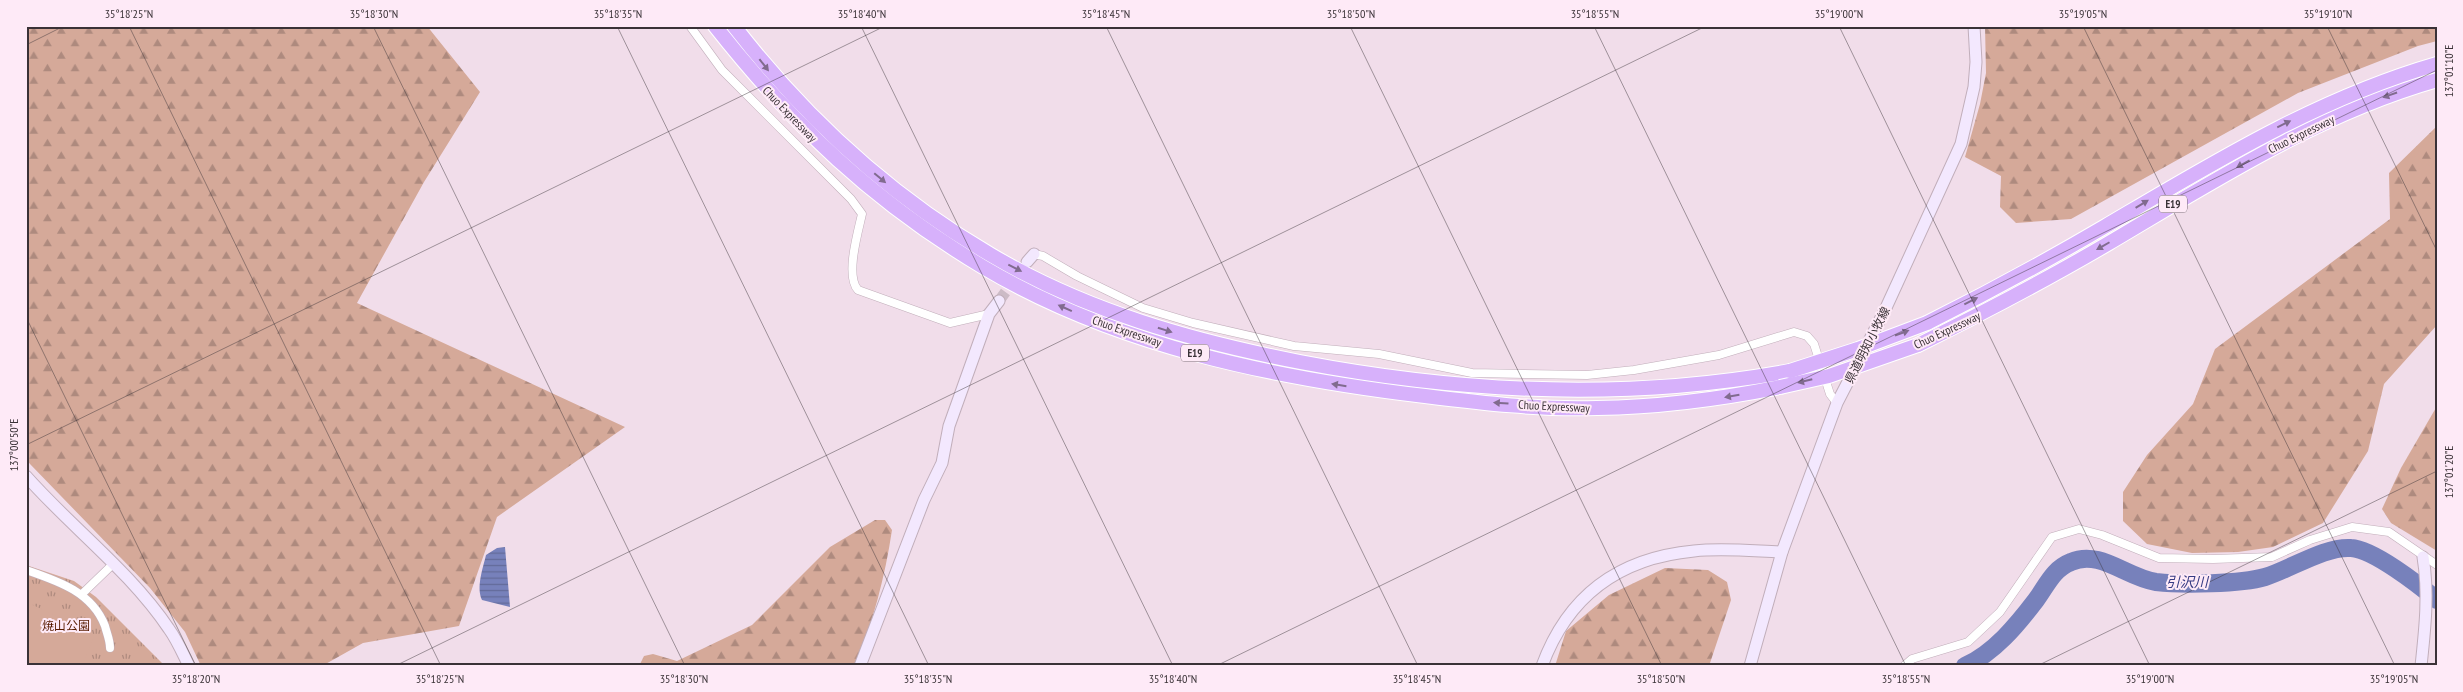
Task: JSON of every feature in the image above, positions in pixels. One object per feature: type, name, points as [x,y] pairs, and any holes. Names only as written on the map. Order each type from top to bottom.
[{"type":"highway","name":"Chuo Expressway","points":[[715,26],[758,81],[800,126],[884,200],[930,233],[985,268],[1038,296],[1120,330],[1184,351],[1313,381],[1454,400],[1596,408],[1674,404],[1780,387],[1829,376],[1918,345],[2003,304],[2268,150],[2332,118],[2385,97],[2437,80]]},
{"type":"highway","name":"Chuo Expressway","points":[[734,26],[769,72],[850,153],[922,210],[991,256],[1043,283],[1135,320],[1190,338],[1262,354],[1394,378],[1541,391],[1597,391],[1730,382],[1790,371],[1858,349],[1927,323],[1994,289],[2261,136],[2326,103],[2378,83],[2437,64]]},
{"type":"street","points":[[690,26],[722,70],[851,199],[862,214],[852,270],[854,286],[858,290],[950,323],[989,314]]},
{"type":"street","name":"県道明知小牧線","points":[[1750,666],[1782,552],[1837,403],[1885,310],[1961,144],[1974,87],[1974,26]]},
{"type":"street","points":[[1031,258],[1044,256],[1077,276],[1143,308],[1193,323],[1294,346],[1379,354],[1472,372],[1587,375],[1634,370],[1719,355],[1794,332],[1807,336],[1814,344],[1830,394],[1837,403]]},
{"type":"street","points":[[860,666],[924,500],[942,463],[949,426],[989,314],[999,301]]},
{"type":"street","points":[[26,476],[136,587],[170,630],[189,666]]},
{"type":"street","points":[[1904,666],[1912,659],[1968,642],[2000,612],[2052,537],[2079,529],[2102,535],[2159,558],[2213,560],[2272,557],[2310,540],[2352,527],[2389,532],[2437,565]]},
{"type":"street","points":[[1542,666],[1551,640],[1573,608],[1596,586],[1625,568],[1657,558],[1694,551],[1782,552]]},
{"type":"street","points":[[2420,666],[2426,624],[2427,580],[2423,557]]},
{"type":"street","points":[[82,594],[112,564]]},
{"type":"street","points":[[26,570],[62,582],[82,594],[100,613],[110,642],[110,648]]},
{"type":"green space","points":[[26,26],[427,26],[480,92],[424,182],[357,303],[625,427],[497,517],[459,626],[363,643],[322,666],[201,666],[185,632],[150,588],[26,459]]},
{"type":"green space","points":[[1985,26],[2437,26],[2437,41],[2418,46],[2298,93],[2071,219],[2016,223],[2000,207],[2001,176],[1965,157],[1980,104],[1986,73]]},
{"type":"green space","points":[[2437,126],[2437,325],[2384,384],[2368,451],[2323,523],[2273,547],[2238,552],[2192,553],[2147,544],[2123,521],[2123,492],[2147,455],[2193,404],[2215,349],[2390,219],[2389,173]]},
{"type":"green space","points":[[2437,406],[2437,551],[2391,523],[2382,509],[2401,468]]},
{"type":"green space","points":[[875,520],[885,520],[892,530],[878,599],[855,666],[639,666],[644,656],[653,654],[677,661],[752,625],[830,547]]},
{"type":"green space","name":"焼山公園","points":[[26,565],[74,581],[96,597],[165,666],[26,666]]},
{"type":"green space","points":[[1665,568],[1708,570],[1727,582],[1731,600],[1709,666],[1610,666],[1609,664],[1607,666],[1555,666],[1566,631],[1609,595]]},
{"type":"green space","points":[[26,602],[86,629],[93,639],[82,666],[26,666]]},
{"type":"water","points":[[505,547],[510,607],[482,600],[480,595],[481,578],[486,555],[497,548]]},
{"type":"waterway","name":"引沢川","points":[[1965,666],[1986,654],[2004,638],[2059,569],[2071,562],[2082,559],[2103,562],[2156,582],[2211,583],[2265,577],[2319,554],[2341,548],[2351,548],[2371,554],[2383,561],[2408,577],[2437,600]]},
{"type":"tunnel","points":[[999,301],[1017,276]]}]
